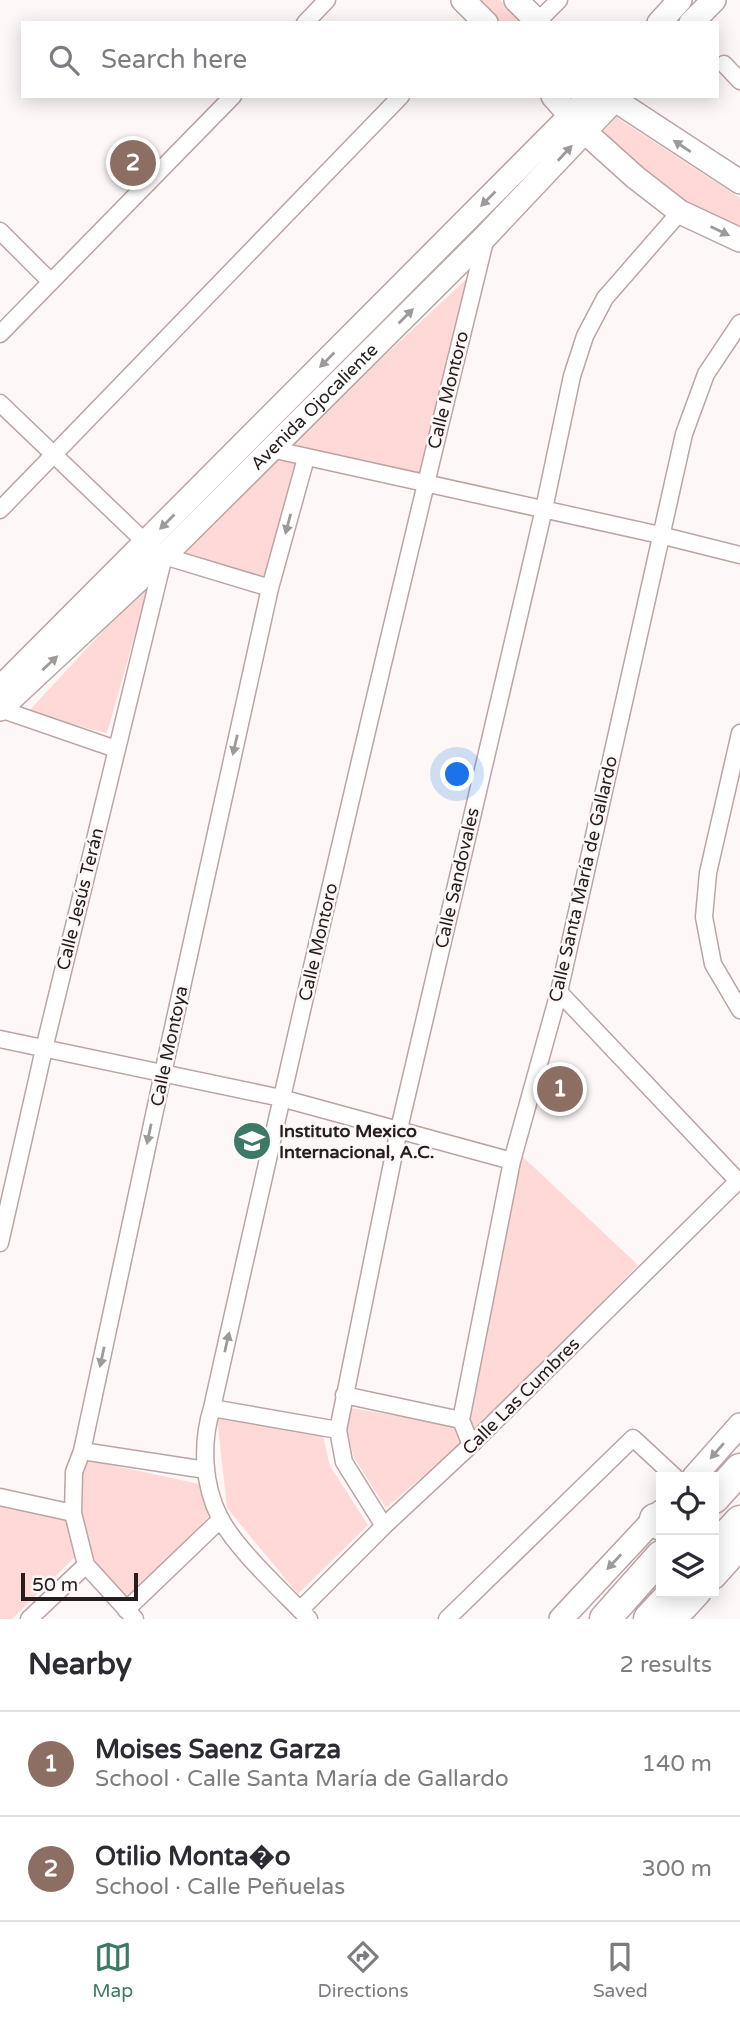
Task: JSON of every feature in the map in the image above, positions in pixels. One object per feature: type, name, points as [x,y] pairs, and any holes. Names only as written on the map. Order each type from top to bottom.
[{"type":"highway","points":[[719,1492],[740,1469]]},
{"type":"highway","points":[[719,1544],[740,1521]]},
{"type":"highway","points":[[605,1619],[656,1562]]},
{"type":"highway","points":[[649,1619],[668,1598]]},
{"type":"main road","points":[[516,0],[537,21]]},
{"type":"main road","points":[[661,21],[680,0]]},
{"type":"main road","points":[[693,21],[714,0]]},
{"type":"main road","points":[[555,98],[578,124],[635,177],[680,212],[740,240]]},
{"type":"main road","name":"Avenida Ojocaliente","points":[[0,688],[271,449],[486,236],[578,124],[589,98]]},
{"type":"main road","points":[[614,98],[740,182]]},
{"type":"main road","name":"Avenida Ojocaliente","points":[[0,709],[155,549],[578,124],[614,98]]},
{"type":"main road","points":[[698,1472],[740,1425]]},
{"type":"main road","points":[[561,1619],[656,1522]]},
{"type":"main road","points":[[719,1571],[740,1548]]},
{"type":"main road","points":[[675,1619],[694,1598]]},
{"type":"street","points":[[306,21],[327,0]]},
{"type":"street","points":[[539,21],[559,0]]},
{"type":"street","points":[[724,64],[740,81]]},
{"type":"street","points":[[0,334],[231,98]]},
{"type":"street","points":[[0,510],[399,98]]},
{"type":"street","name":"Calle Sandovales","points":[[384,1526],[344,1462],[338,1430],[399,1129],[544,509],[572,376],[585,336],[605,298],[680,212]]},
{"type":"street","points":[[0,231],[51,282]]},
{"type":"street","name":"Calle Montoro","points":[[304,1615],[247,1553],[221,1518],[206,1470],[206,1428],[425,484],[486,236]]},
{"type":"street","name":"Calle Santa María de Gallardo","points":[[461,1420],[512,1161],[559,992],[684,434],[706,374],[740,323]]},
{"type":"street","points":[[0,403],[155,549],[270,588]]},
{"type":"street","points":[[271,449],[740,555]]},
{"type":"street","name":"Calle Montoya","points":[[131,1615],[86,1565],[73,1513],[74,1472],[82,1451],[270,588],[306,458]]},
{"type":"street","name":"Calle Jesús Terán","points":[[0,1243],[116,749],[155,549]]},
{"type":"street","points":[[0,709],[116,749]]},
{"type":"street","points":[[740,733],[708,873],[704,916],[713,964],[740,1010]]},
{"type":"street","points":[[559,992],[739,1180]]},
{"type":"street","points":[[0,1039],[281,1098],[512,1161]]},
{"type":"street","name":"Calle Las Cumbres","points":[[304,1615],[384,1526],[471,1445],[739,1180]]},
{"type":"street","points":[[344,1395],[461,1420],[471,1445]]},
{"type":"street","points":[[212,1408],[338,1430]]},
{"type":"street","points":[[447,1619],[633,1438],[670,1472]]},
{"type":"street","points":[[82,1451],[206,1470]]},
{"type":"street","points":[[0,1497],[73,1513]]},
{"type":"street","points":[[131,1615],[221,1518]]},
{"type":"street","points":[[29,1619],[86,1565]]},
{"type":"shaded area","points":[[472,0],[500,0],[521,21],[493,21]]},
{"type":"shaded area","points":[[616,117],[740,198],[740,228],[685,205],[602,133]]},
{"type":"shaded area","points":[[476,270],[420,481],[289,445]]},
{"type":"shaded area","points":[[273,458],[297,463],[266,578],[179,552]]},
{"type":"shaded area","points":[[151,579],[107,733],[27,713]]},
{"type":"shaded area","points":[[522,1156],[638,1265],[476,1434],[470,1419]]},
{"type":"shaded area","points":[[351,1408],[456,1426],[460,1444],[386,1508],[354,1458],[347,1430]]},
{"type":"shaded area","points":[[217,1417],[323,1436],[330,1466],[368,1525],[298,1594],[227,1508]]},
{"type":"shaded area","points":[[88,1460],[204,1485],[210,1515],[127,1603],[96,1566],[82,1518],[82,1476]]},
{"type":"shaded area","points":[[0,1506],[66,1520],[76,1556],[12,1619],[0,1619]]},
{"type":"place","name":"Otilio Monta�o","points":[[133,163]]},
{"type":"place","name":"Moises Saenz Garza","points":[[560,1089]]},
{"type":"place","name":"Instituto Mexico Internacional, A.C.","points":[[252,1141]]}]
